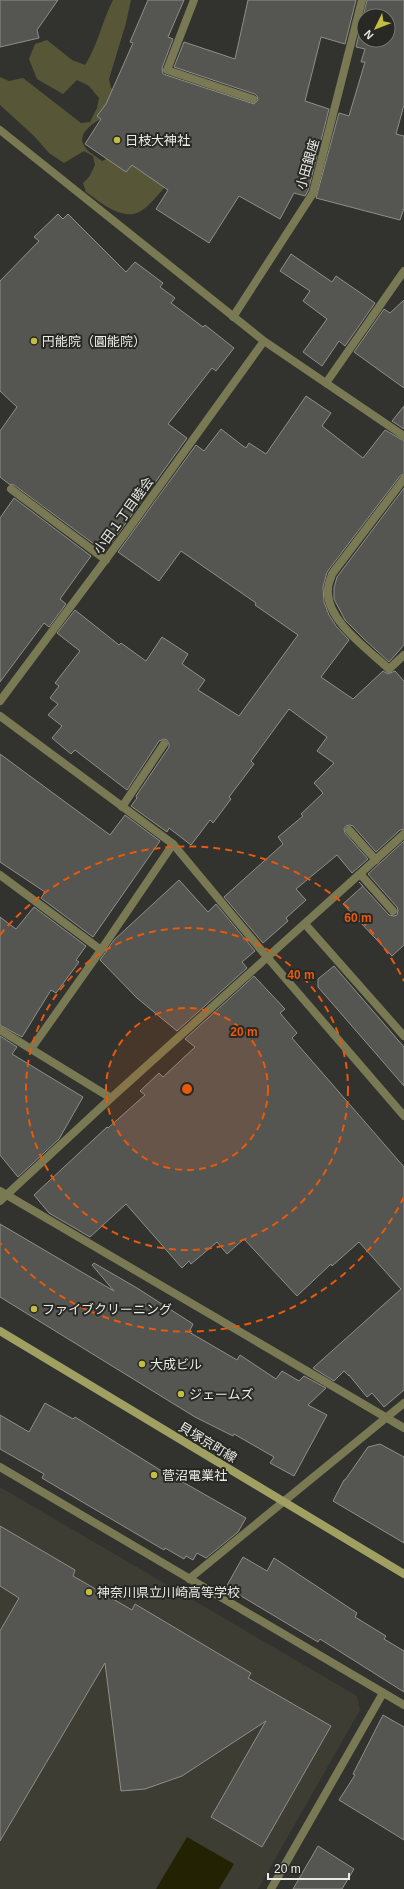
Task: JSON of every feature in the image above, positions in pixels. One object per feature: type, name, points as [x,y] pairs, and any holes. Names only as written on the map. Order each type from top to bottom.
[{"type":"street","points":[[194,0],[167,70],[253,99]]},
{"type":"street","name":"小田銀座","points":[[234,317],[313,193],[362,0]]},
{"type":"street","points":[[0,130],[264,340],[404,436]]},
{"type":"street","points":[[326,383],[404,272]]},
{"type":"street","name":"小田１丁目睦会","points":[[0,702],[106,560],[264,340]]},
{"type":"street","points":[[404,479],[332,574],[328,589],[330,605],[339,622],[389,669],[404,655]]},
{"type":"street","points":[[11,489],[106,560]]},
{"type":"street","points":[[0,716],[173,844],[267,957],[404,1116]]},
{"type":"street","points":[[122,807],[164,744]]},
{"type":"street","points":[[349,830],[376,860]]},
{"type":"street","points":[[0,1200],[3,1192],[111,1098],[267,957],[361,875],[404,834]]},
{"type":"street","points":[[31,1050],[173,844]]},
{"type":"street","points":[[0,875],[101,950]]},
{"type":"street","points":[[361,875],[393,911]]},
{"type":"street","points":[[305,924],[404,1036]]},
{"type":"street","points":[[0,1030],[111,1098]]},
{"type":"street","points":[[3,1192],[404,1428]]},
{"type":"street","name":"貝塚京町線","points":[[0,1331],[404,1574]]},
{"type":"street","points":[[189,1578],[285,1502],[404,1403]]},
{"type":"street","points":[[0,1467],[404,1705]]},
{"type":"street","points":[[271,1889],[383,1692]]},
{"type":"shaded area","name":"神奈川県立川崎高等学校","points":[[0,1487],[357,1696],[360,1710],[258,1889],[0,1889]]},
{"type":"shaded area","points":[[187,1837],[234,1864],[219,1889],[156,1889]]},
{"type":"green space","points":[[113,0],[131,0],[126,23],[109,79],[111,88],[132,104],[166,186],[146,207],[139,212],[132,214],[125,214],[111,209],[86,192],[83,183],[89,177],[95,165],[93,156],[84,151],[64,163],[49,153],[34,136],[0,105],[0,77],[9,81],[23,78],[81,123],[90,122],[97,108],[99,98],[89,86],[77,80],[63,94],[37,79],[29,59],[35,44],[47,40],[72,60],[85,65]],"holes":[[[105,117],[120,153],[102,161],[85,147],[82,137],[92,125]]]},
{"type":"building","points":[[0,0],[58,0],[37,30],[39,38],[0,47]]},
{"type":"building","points":[[148,0],[184,0],[168,37],[173,39],[162,68],[163,74],[254,104],[258,100],[255,94],[174,67],[184,42],[235,59],[248,0],[356,0],[345,44],[321,37],[305,101],[329,109],[308,191],[305,196],[294,193],[280,219],[239,196],[209,243],[156,209],[168,190],[132,165],[126,172],[85,144],[101,119],[97,116],[106,104],[133,43],[130,42]]},
{"type":"building","points":[[367,0],[404,0],[404,105],[396,134],[404,136],[404,208],[400,220],[316,198],[339,113],[349,116],[365,62],[361,62],[365,49],[360,48],[396,48],[396,8],[365,8]]},
{"type":"building","points":[[58,214],[63,219],[68,214],[126,272],[135,262],[163,283],[160,287],[175,298],[171,303],[203,327],[205,325],[234,348],[216,371],[212,368],[168,424],[187,438],[110,545],[103,540],[98,547],[14,485],[9,484],[0,477],[0,431],[17,407],[0,391],[0,281],[39,241],[34,237]]},
{"type":"building","points":[[291,254],[332,282],[336,276],[375,303],[345,346],[339,341],[322,366],[303,352],[327,319],[303,301],[310,291],[280,271]]},
{"type":"building","points":[[404,300],[404,388],[354,352],[384,309],[390,313]]},
{"type":"building","points":[[306,396],[331,413],[322,426],[363,458],[385,430],[404,441],[404,474],[400,476],[327,572],[323,587],[324,602],[329,615],[336,626],[349,640],[321,677],[353,699],[383,671],[388,674],[395,671],[404,681],[404,829],[400,830],[376,852],[353,826],[346,826],[344,829],[345,833],[368,859],[352,873],[337,855],[296,889],[306,900],[286,918],[288,921],[263,943],[224,897],[283,844],[278,837],[303,816],[301,814],[323,793],[314,783],[334,763],[317,751],[327,737],[289,709],[251,761],[254,764],[229,797],[231,799],[213,823],[210,820],[191,845],[169,828],[167,832],[131,806],[137,798],[136,796],[169,747],[167,740],[164,739],[159,741],[127,790],[75,750],[71,754],[52,738],[62,726],[48,715],[58,704],[50,698],[59,686],[55,683],[80,651],[57,633],[75,610],[119,645],[121,643],[146,661],[162,637],[188,654],[182,664],[205,680],[198,690],[239,716],[298,635],[255,605],[256,603],[181,551],[159,581],[118,552],[196,445],[204,451],[221,429],[246,448],[249,443],[266,454]]},
{"type":"building","points":[[404,406],[404,429],[392,421]]},
{"type":"building","points":[[404,488],[404,645],[389,662],[345,620],[334,599],[334,588],[337,577]]},
{"type":"building","points":[[14,498],[91,556],[60,599],[66,604],[49,627],[44,623],[0,682],[0,518]]},
{"type":"building","points":[[0,754],[110,835],[125,815],[160,841],[93,937],[41,898],[45,892],[0,862]]},
{"type":"building","points":[[404,841],[404,945],[392,956],[343,904],[363,886],[389,915],[397,915],[397,907],[368,874]]},
{"type":"building","points":[[179,880],[208,912],[216,904],[255,951],[242,962],[247,968],[177,1031],[137,998],[100,960],[114,940]]},
{"type":"building","points":[[34,907],[86,946],[76,960],[79,962],[56,993],[51,990],[22,1037],[0,1025],[0,917],[16,929]]},
{"type":"building","points":[[334,966],[404,1047],[404,1086],[318,987],[318,979]]},
{"type":"building","points":[[254,976],[285,1009],[280,1013],[297,1033],[292,1038],[404,1167],[404,1390],[384,1407],[372,1393],[367,1397],[344,1371],[334,1381],[313,1368],[401,1289],[359,1242],[332,1266],[331,1264],[297,1296],[244,1239],[227,1254],[217,1242],[191,1264],[189,1261],[182,1268],[126,1204],[90,1237],[49,1213],[34,1195],[107,1127],[108,1128],[145,1095],[140,1091],[159,1073],[163,1077],[195,1047],[185,1039]]},
{"type":"building","points":[[0,1036],[17,1047],[12,1054],[83,1097],[59,1139],[18,1177],[0,1155]]},
{"type":"building","points":[[0,1224],[114,1291],[92,1265],[94,1263],[137,1288],[193,1324],[189,1332],[237,1360],[240,1355],[276,1379],[282,1371],[299,1381],[304,1376],[326,1388],[308,1405],[327,1415],[294,1476],[270,1463],[274,1457],[234,1434],[233,1436],[195,1417],[0,1297]]},
{"type":"building","points":[[45,1403],[73,1419],[75,1417],[173,1478],[174,1477],[246,1518],[238,1532],[206,1558],[197,1553],[193,1560],[186,1556],[184,1559],[165,1548],[164,1550],[42,1478],[44,1474],[0,1449],[0,1415],[29,1432]]},
{"type":"building","points":[[380,1444],[404,1457],[404,1543],[333,1501],[344,1480],[368,1447]]},
{"type":"building","points":[[0,1526],[75,1570],[73,1576],[132,1610],[135,1604],[251,1673],[248,1678],[331,1726],[262,1847],[211,1817],[266,1721],[182,1776],[145,1789],[121,1791],[105,1663],[0,1841],[0,1631],[19,1598],[0,1586]]},
{"type":"building","points":[[243,1557],[267,1571],[274,1558],[357,1613],[355,1617],[386,1636],[384,1639],[404,1651],[404,1692],[320,1639],[318,1642],[226,1587]]},
{"type":"building","points":[[383,1715],[404,1727],[404,1840],[339,1800],[355,1775],[353,1774]]},
{"type":"building","points":[[318,1846],[354,1869],[342,1889],[293,1889]]},
{"type":"place","name":"日枝大神社","points":[[117,140]]},
{"type":"place","name":"円能院（圓能院）","points":[[34,341]]},
{"type":"place","name":"ファイブクリーニング","points":[[34,1309]]},
{"type":"place","name":"大成ビル","points":[[142,1364]]},
{"type":"place","name":"ジェームズ","points":[[181,1394]]},
{"type":"place","name":"菅沼電業社","points":[[154,1475]]},
{"type":"place","name":"神奈川県立川崎高等学校","points":[[89,1592]]}]
